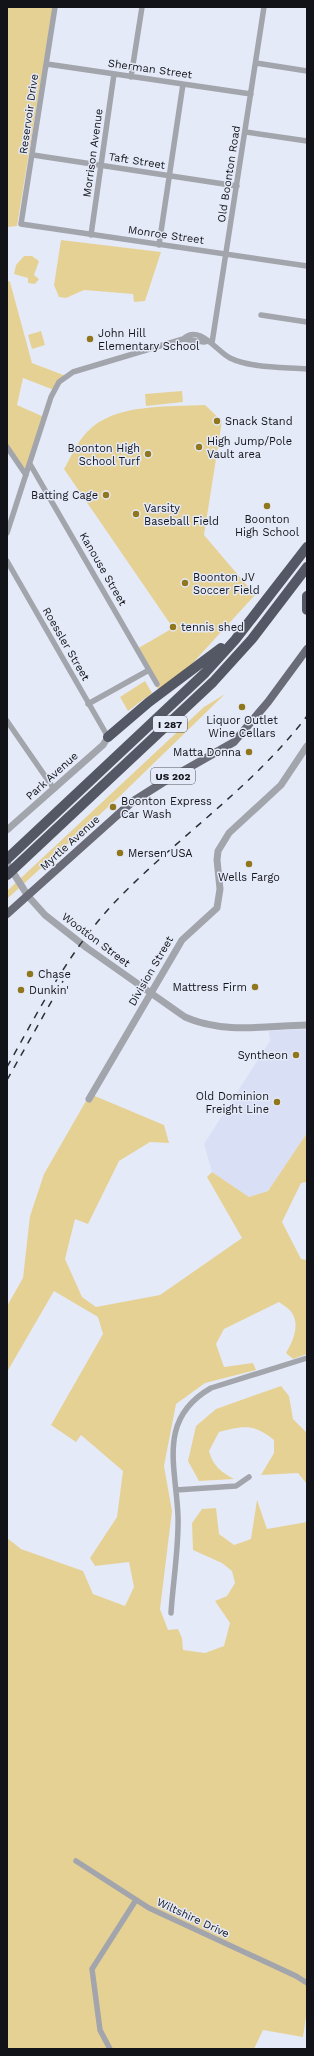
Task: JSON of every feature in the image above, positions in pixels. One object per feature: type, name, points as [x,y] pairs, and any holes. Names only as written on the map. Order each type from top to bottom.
[{"type":"highway","name":"I 287","points":[[7,875],[10,861],[182,696],[235,640],[307,546]]},
{"type":"highway","name":"I 287","points":[[10,861],[213,682],[252,639],[307,567]]},
{"type":"highway","points":[[307,596],[307,610]]},
{"type":"highway","points":[[108,737],[159,694],[199,666],[220,649],[235,640]]},
{"type":"main road","name":"Myrtle Avenue","points":[[7,914],[132,802],[234,742],[268,702],[307,649]]},
{"type":"street","name":"Reservoir Drive","points":[[21,224],[55,7]]},
{"type":"street","points":[[131,77],[142,7]]},
{"type":"street","name":"Old Boonton Road","points":[[210,342],[227,254],[264,7]]},
{"type":"street","points":[[256,63],[307,71]]},
{"type":"street","name":"Sherman Street","points":[[46,64],[251,94]]},
{"type":"street","name":"Morrison Avenue","points":[[91,235],[114,74]]},
{"type":"street","points":[[159,244],[183,84]]},
{"type":"street","points":[[246,132],[307,141]]},
{"type":"street","name":"Taft Street","points":[[33,155],[237,186]]},
{"type":"street","name":"Monroe Street","points":[[21,224],[307,266]]},
{"type":"street","points":[[262,315],[307,322]]},
{"type":"street","points":[[7,533],[51,397],[55,388],[64,377],[79,369],[183,339],[188,336],[206,337],[223,354],[237,361],[307,367]]},
{"type":"street","points":[[7,447],[26,475]]},
{"type":"street","name":"Kanouse Street","points":[[30,464],[157,684]]},
{"type":"street","name":"Roessler Street","points":[[7,560],[108,737]]},
{"type":"street","points":[[88,704],[149,670]]},
{"type":"street","points":[[7,721],[54,789]]},
{"type":"street","name":"Park Avenue","points":[[7,830],[103,745],[108,737]]},
{"type":"street","name":"Division Street","points":[[89,1099],[152,994],[182,940],[217,908],[220,889],[217,860],[218,851],[222,842],[229,833],[288,777],[307,746]]},
{"type":"street","name":"Wootton Street","points":[[10,861],[28,896],[45,915],[74,939],[185,1017],[209,1026],[307,1025]]},
{"type":"street","points":[[171,1613],[178,1517],[173,1442],[178,1424],[191,1403],[204,1392],[218,1384],[307,1358]]},
{"type":"street","points":[[176,1490],[236,1486],[249,1477]]},
{"type":"street","name":"Wiltshire Drive","points":[[76,1861],[149,1908],[296,1976],[307,1983]]},
{"type":"street","points":[[110,2049],[100,2030],[92,1969],[136,1900]]},
{"type":"shaded area","points":[[7,7],[53,7],[17,226],[7,227]]},
{"type":"shaded area","points":[[61,240],[161,252],[145,301],[134,302],[133,294],[84,290],[66,298],[59,297],[54,285]]},
{"type":"shaded area","points":[[24,256],[32,256],[39,261],[34,275],[39,279],[35,284],[28,283],[28,278],[14,274],[16,265]]},
{"type":"shaded area","points":[[7,280],[10,282],[32,363],[66,376],[54,390],[23,378],[17,405],[44,417],[26,475],[7,450]]},
{"type":"shaded area","points":[[41,331],[45,345],[32,349],[28,335]]},
{"type":"shaded area","points":[[182,391],[183,402],[146,406],[145,394]]},
{"type":"shaded area","points":[[205,405],[222,421],[204,535],[255,595],[179,678],[160,692],[135,650],[173,628],[64,469],[83,436],[98,423],[112,416],[126,411],[142,408]]},
{"type":"shaded area","points":[[145,681],[152,693],[128,711],[120,697]]},
{"type":"shaded area","points":[[225,694],[119,797],[7,899],[7,891],[204,707]]},
{"type":"shaded area","points":[[307,1029],[307,1133],[268,1191],[249,1197],[212,1172],[204,1144],[270,1041],[269,1031]]},
{"type":"shaded area","points":[[90,1094],[164,1125],[169,1143],[150,1142],[119,1161],[88,1224],[75,1219],[65,1259],[82,1297],[96,1307],[160,1295],[242,1238],[207,1177],[212,1172],[249,1197],[268,1191],[307,1133],[307,1182],[301,1183],[282,1222],[301,1259],[307,1260],[307,1354],[293,1359],[286,1353],[295,1333],[295,1323],[291,1312],[279,1302],[224,1329],[216,1344],[224,1367],[253,1363],[256,1370],[205,1383],[176,1404],[164,1466],[172,1511],[160,1609],[168,1630],[178,1629],[182,1638],[183,1650],[205,1653],[224,1646],[230,1623],[215,1601],[227,1596],[235,1583],[232,1571],[222,1563],[193,1550],[192,1523],[202,1509],[216,1508],[219,1534],[234,1545],[251,1539],[257,1500],[267,1529],[307,1522],[307,2010],[303,2037],[263,2030],[254,2049],[7,2049],[7,1538],[21,1549],[83,1571],[93,1594],[125,1606],[134,1587],[129,1562],[95,1566],[90,1558],[117,1517],[123,1471],[81,1435],[76,1442],[51,1425],[103,1334],[98,1317],[54,1291],[7,1372],[7,1306],[23,1278],[30,1216],[44,1174]]},
{"type":"shaded area","points":[[281,1386],[289,1396],[293,1419],[307,1433],[307,1484],[298,1473],[261,1475],[274,1453],[274,1440],[254,1428],[248,1427],[235,1428],[219,1432],[209,1451],[215,1465],[225,1474],[234,1479],[199,1481],[188,1461],[196,1426],[216,1409]]},
{"type":"railway","points":[[7,1067],[43,1003],[69,961],[98,921],[138,879],[238,790],[285,742],[307,716]]},
{"type":"railway","points":[[7,1080],[63,981]]},
{"type":"place","name":"John Hill Elementary School","points":[[90,339]]},
{"type":"place","name":"Snack Stand","points":[[217,421]]},
{"type":"place","name":"High Jump/Pole Vault area","points":[[199,447]]},
{"type":"place","name":"Boonton High School Turf","points":[[148,454]]},
{"type":"place","name":"Batting Cage","points":[[106,495]]},
{"type":"place","name":"Boonton High School","points":[[267,506]]},
{"type":"place","name":"Varsity Baseball Field","points":[[136,514]]},
{"type":"place","name":"Boonton JV Soccer Field","points":[[185,583]]},
{"type":"place","name":"tennis shed","points":[[173,627]]},
{"type":"place","name":"Liquor Outlet Wine Cellars","points":[[242,707]]},
{"type":"place","name":"Matta Donna","points":[[249,752]]},
{"type":"place","name":"Boonton Express Car Wash","points":[[113,807]]},
{"type":"place","name":"Mersen USA","points":[[120,853]]},
{"type":"place","name":"Wells Fargo","points":[[249,864]]},
{"type":"place","name":"Chase","points":[[30,974]]},
{"type":"place","name":"Mattress Firm","points":[[255,987]]},
{"type":"place","name":"Dunkin'","points":[[21,990]]},
{"type":"place","name":"Syntheon","points":[[296,1055]]},
{"type":"place","name":"Old Dominion Freight Line","points":[[277,1102]]}]
